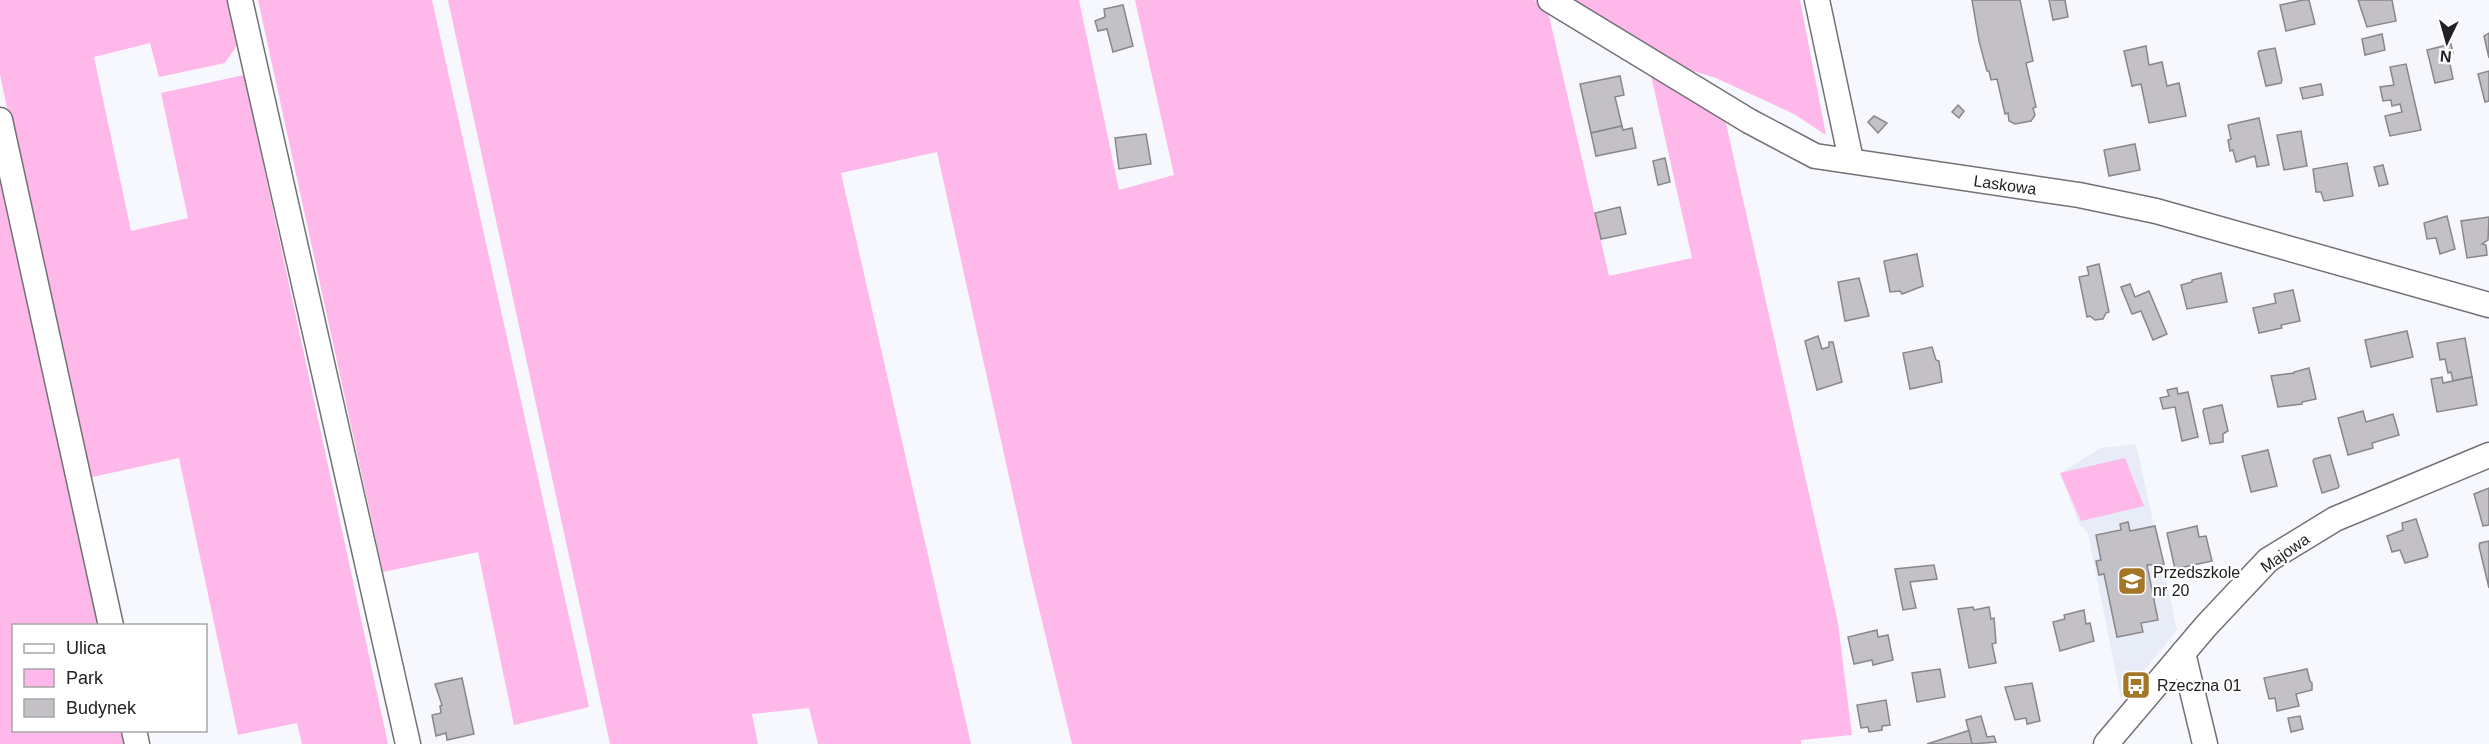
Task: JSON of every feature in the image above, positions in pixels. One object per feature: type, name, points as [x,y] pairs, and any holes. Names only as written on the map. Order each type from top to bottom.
[{"type":"street","points":[[240,0],[408,744]]},
{"type":"street","name":"Laskowa","points":[[1550,0],[1749,121],[1815,156],[2079,195],[2156,211],[2489,305]]},
{"type":"street","points":[[1817,0],[1840,117],[1851,160]]},
{"type":"street","points":[[0,120],[111,624]]},
{"type":"street","name":"Majowa","points":[[2106,744],[2206,626],[2268,560],[2335,519],[2489,455]]},
{"type":"street","points":[[2183,653],[2205,744]]},
{"type":"shaded area","name":"Przedszkole nr 20","points":[[2136,444],[2177,630],[2121,699],[2088,533],[2079,524],[2060,473],[2101,448]]},
{"type":"green space","points":[[0,0],[229,0],[238,44],[225,63],[159,77],[150,43],[94,57],[131,231],[188,218],[161,93],[244,75],[388,744],[302,744],[297,723],[238,735],[179,458],[88,478],[0,75]]},
{"type":"green space","points":[[258,0],[432,0],[589,707],[514,725],[478,552],[383,572]]},
{"type":"green space","points":[[448,0],[1079,0],[1119,190],[1174,175],[1135,0],[1534,0],[1547,7],[1609,276],[1692,258],[1650,71],[1725,119],[1838,623],[1852,735],[1801,740],[1801,744],[1072,744],[1031,576],[937,152],[841,173],[971,744],[818,744],[809,708],[752,714],[758,744],[610,744]]},
{"type":"green space","points":[[1572,0],[1800,0],[1826,135],[1794,114],[1716,78],[1683,68]]},
{"type":"green space","points":[[0,168],[99,624],[12,624],[12,732],[122,732],[125,744],[0,744]]},
{"type":"green space","points":[[2125,458],[2144,506],[2081,521],[2060,473]]},
{"type":"building","points":[[1972,0],[2020,0],[2033,61],[2026,63],[2036,107],[2033,108],[2035,115],[2031,121],[2015,124],[2009,121],[2008,113],[2005,114],[1997,79],[1991,80],[1989,71],[1987,71]]},
{"type":"building","points":[[2049,0],[2065,0],[2068,17],[2053,20]]},
{"type":"building","points":[[2309,0],[2315,24],[2286,31],[2280,5]]},
{"type":"building","points":[[2358,0],[2392,0],[2396,21],[2367,27]]},
{"type":"building","points":[[1123,5],[1133,46],[1113,52],[1107,29],[1098,31],[1095,21],[1105,17],[1104,9]]},
{"type":"building","points":[[2489,33],[2489,58],[2484,36]]},
{"type":"building","points":[[2382,34],[2385,50],[2365,55],[2362,39]]},
{"type":"building","points":[[2451,44],[2453,53],[2448,54],[2453,79],[2435,83],[2427,50]]},
{"type":"building","points":[[2146,46],[2149,65],[2162,62],[2167,86],[2179,83],[2186,116],[2149,123],[2141,84],[2132,86],[2124,51]]},
{"type":"building","points":[[2275,48],[2282,80],[2281,83],[2266,86],[2258,53]]},
{"type":"building","points":[[2406,64],[2421,130],[2390,136],[2385,116],[2402,112],[2400,104],[2392,106],[2391,100],[2383,101],[2380,87],[2394,85],[2390,67]]},
{"type":"building","points":[[2489,71],[2489,101],[2485,102],[2478,74]]},
{"type":"building","points":[[1620,76],[1624,95],[1615,97],[1622,126],[1591,133],[1580,84]]},
{"type":"building","points":[[2321,84],[2323,95],[2303,99],[2300,88]]},
{"type":"building","points":[[1958,105],[1964,111],[1959,118],[1952,112]]},
{"type":"building","points":[[1874,116],[1887,123],[1878,133],[1868,122]]},
{"type":"building","points":[[2259,118],[2269,165],[2257,167],[2255,156],[2236,162],[2233,150],[2230,151],[2228,140],[2231,139],[2228,125]]},
{"type":"building","points":[[1622,126],[1623,130],[1632,128],[1636,148],[1596,156],[1591,133]]},
{"type":"building","points":[[2301,131],[2307,166],[2284,170],[2277,135]]},
{"type":"building","points":[[1146,134],[1151,164],[1119,169],[1115,138]]},
{"type":"building","points":[[2135,144],[2140,170],[2109,176],[2104,150]]},
{"type":"building","points":[[1665,158],[1670,182],[1658,185],[1653,161]]},
{"type":"building","points":[[2347,163],[2353,196],[2324,201],[2321,192],[2316,192],[2313,169]]},
{"type":"building","points":[[2383,165],[2388,184],[2379,186],[2374,167]]},
{"type":"building","points":[[1620,207],[1626,234],[1601,239],[1595,213]]},
{"type":"building","points":[[2447,216],[2455,249],[2440,254],[2436,238],[2427,239],[2424,223]]},
{"type":"building","points":[[2489,217],[2488,240],[2482,244],[2486,245],[2487,255],[2467,258],[2461,221]]},
{"type":"building","points":[[1917,254],[1923,286],[1902,294],[1900,291],[1890,292],[1884,261]]},
{"type":"building","points":[[2099,264],[2109,312],[2103,319],[2095,320],[2090,316],[2087,317],[2079,277],[2089,275],[2087,267]]},
{"type":"building","points":[[2221,273],[2227,302],[2187,309],[2181,285]]},
{"type":"building","points":[[1859,278],[1869,316],[1845,321],[1838,282]]},
{"type":"building","points":[[2130,284],[2135,297],[2149,291],[2167,334],[2153,340],[2141,311],[2132,314],[2121,287]]},
{"type":"building","points":[[2293,290],[2300,321],[2259,333],[2253,308],[2276,303],[2274,294]]},
{"type":"building","points":[[2407,331],[2413,357],[2371,367],[2365,340]]},
{"type":"building","points":[[1818,336],[1822,349],[1829,347],[1829,342],[1833,342],[1842,382],[1817,390],[1805,341]]},
{"type":"building","points":[[2465,338],[2472,377],[2453,381],[2451,372],[2448,373],[2445,359],[2440,360],[2437,343]]},
{"type":"building","points":[[1932,347],[1936,360],[1939,361],[1942,382],[1910,389],[1903,353]]},
{"type":"building","points":[[2309,368],[2316,399],[2302,402],[2302,404],[2278,407],[2271,376],[2294,373]]},
{"type":"building","points":[[2442,377],[2443,383],[2472,377],[2477,405],[2437,412],[2431,379]]},
{"type":"building","points":[[2177,388],[2178,394],[2188,392],[2198,437],[2182,441],[2175,407],[2163,409],[2160,398],[2169,396],[2167,390]]},
{"type":"building","points":[[2222,405],[2228,431],[2223,434],[2223,442],[2210,444],[2203,411]]},
{"type":"building","points":[[2363,411],[2366,422],[2393,414],[2399,435],[2372,443],[2373,448],[2348,455],[2338,418]]},
{"type":"building","points":[[2268,450],[2277,486],[2251,492],[2242,456]]},
{"type":"building","points":[[2330,455],[2339,486],[2322,493],[2313,461]]},
{"type":"building","points":[[2489,488],[2489,525],[2483,526],[2474,494]]},
{"type":"building","points":[[2416,519],[2428,555],[2405,563],[2400,550],[2392,552],[2387,536],[2403,530],[2402,523]]},
{"type":"building","points":[[2128,522],[2130,531],[2155,526],[2164,564],[2147,565],[2158,620],[2141,623],[2143,632],[2117,637],[2104,574],[2099,575],[2096,561],[2101,560],[2096,535],[2121,530],[2120,524]]},
{"type":"building","points":[[2197,526],[2199,537],[2206,536],[2212,561],[2175,569],[2167,533]]},
{"type":"building","points":[[2489,541],[2489,588],[2479,546],[2480,543]]},
{"type":"building","points":[[1934,565],[1937,579],[1910,582],[1916,608],[1903,610],[1895,569]]},
{"type":"building","points":[[1973,607],[1974,610],[1989,607],[1991,619],[1994,618],[1996,643],[1992,644],[1996,663],[1969,668],[1958,609]]},
{"type":"building","points":[[2084,610],[2086,624],[2090,623],[2094,641],[2060,651],[2053,622],[2065,619],[2064,615]]},
{"type":"building","points":[[1877,630],[1878,637],[1888,635],[1893,660],[1873,665],[1872,660],[1854,664],[1848,637]]},
{"type":"building","points":[[1940,669],[1945,697],[1917,702],[1912,673]]},
{"type":"building","points":[[2307,669],[2312,690],[2296,694],[2299,706],[2277,711],[2275,698],[2269,699],[2264,678]]},
{"type":"building","points":[[462,678],[474,734],[447,740],[446,733],[436,736],[432,715],[441,713],[440,706],[442,705],[435,684]]},
{"type":"building","points":[[2032,683],[2040,721],[2027,724],[2026,718],[2015,720],[2005,687]]},
{"type":"building","points":[[1886,700],[1890,725],[1882,726],[1882,730],[1869,732],[1868,727],[1861,728],[1857,705]]},
{"type":"building","points":[[1981,716],[1987,737],[1994,736],[1996,742],[1972,744],[1966,720]]},
{"type":"building","points":[[2300,716],[2303,729],[2291,732],[2288,718]]},
{"type":"building","points":[[1967,731],[1969,731],[1972,744],[1927,744]]},
{"type":"place","name":"Przedszkole nr 20","points":[[2132,581]]},
{"type":"place","name":"Rzeczna 01","points":[[2136,685]]}]
